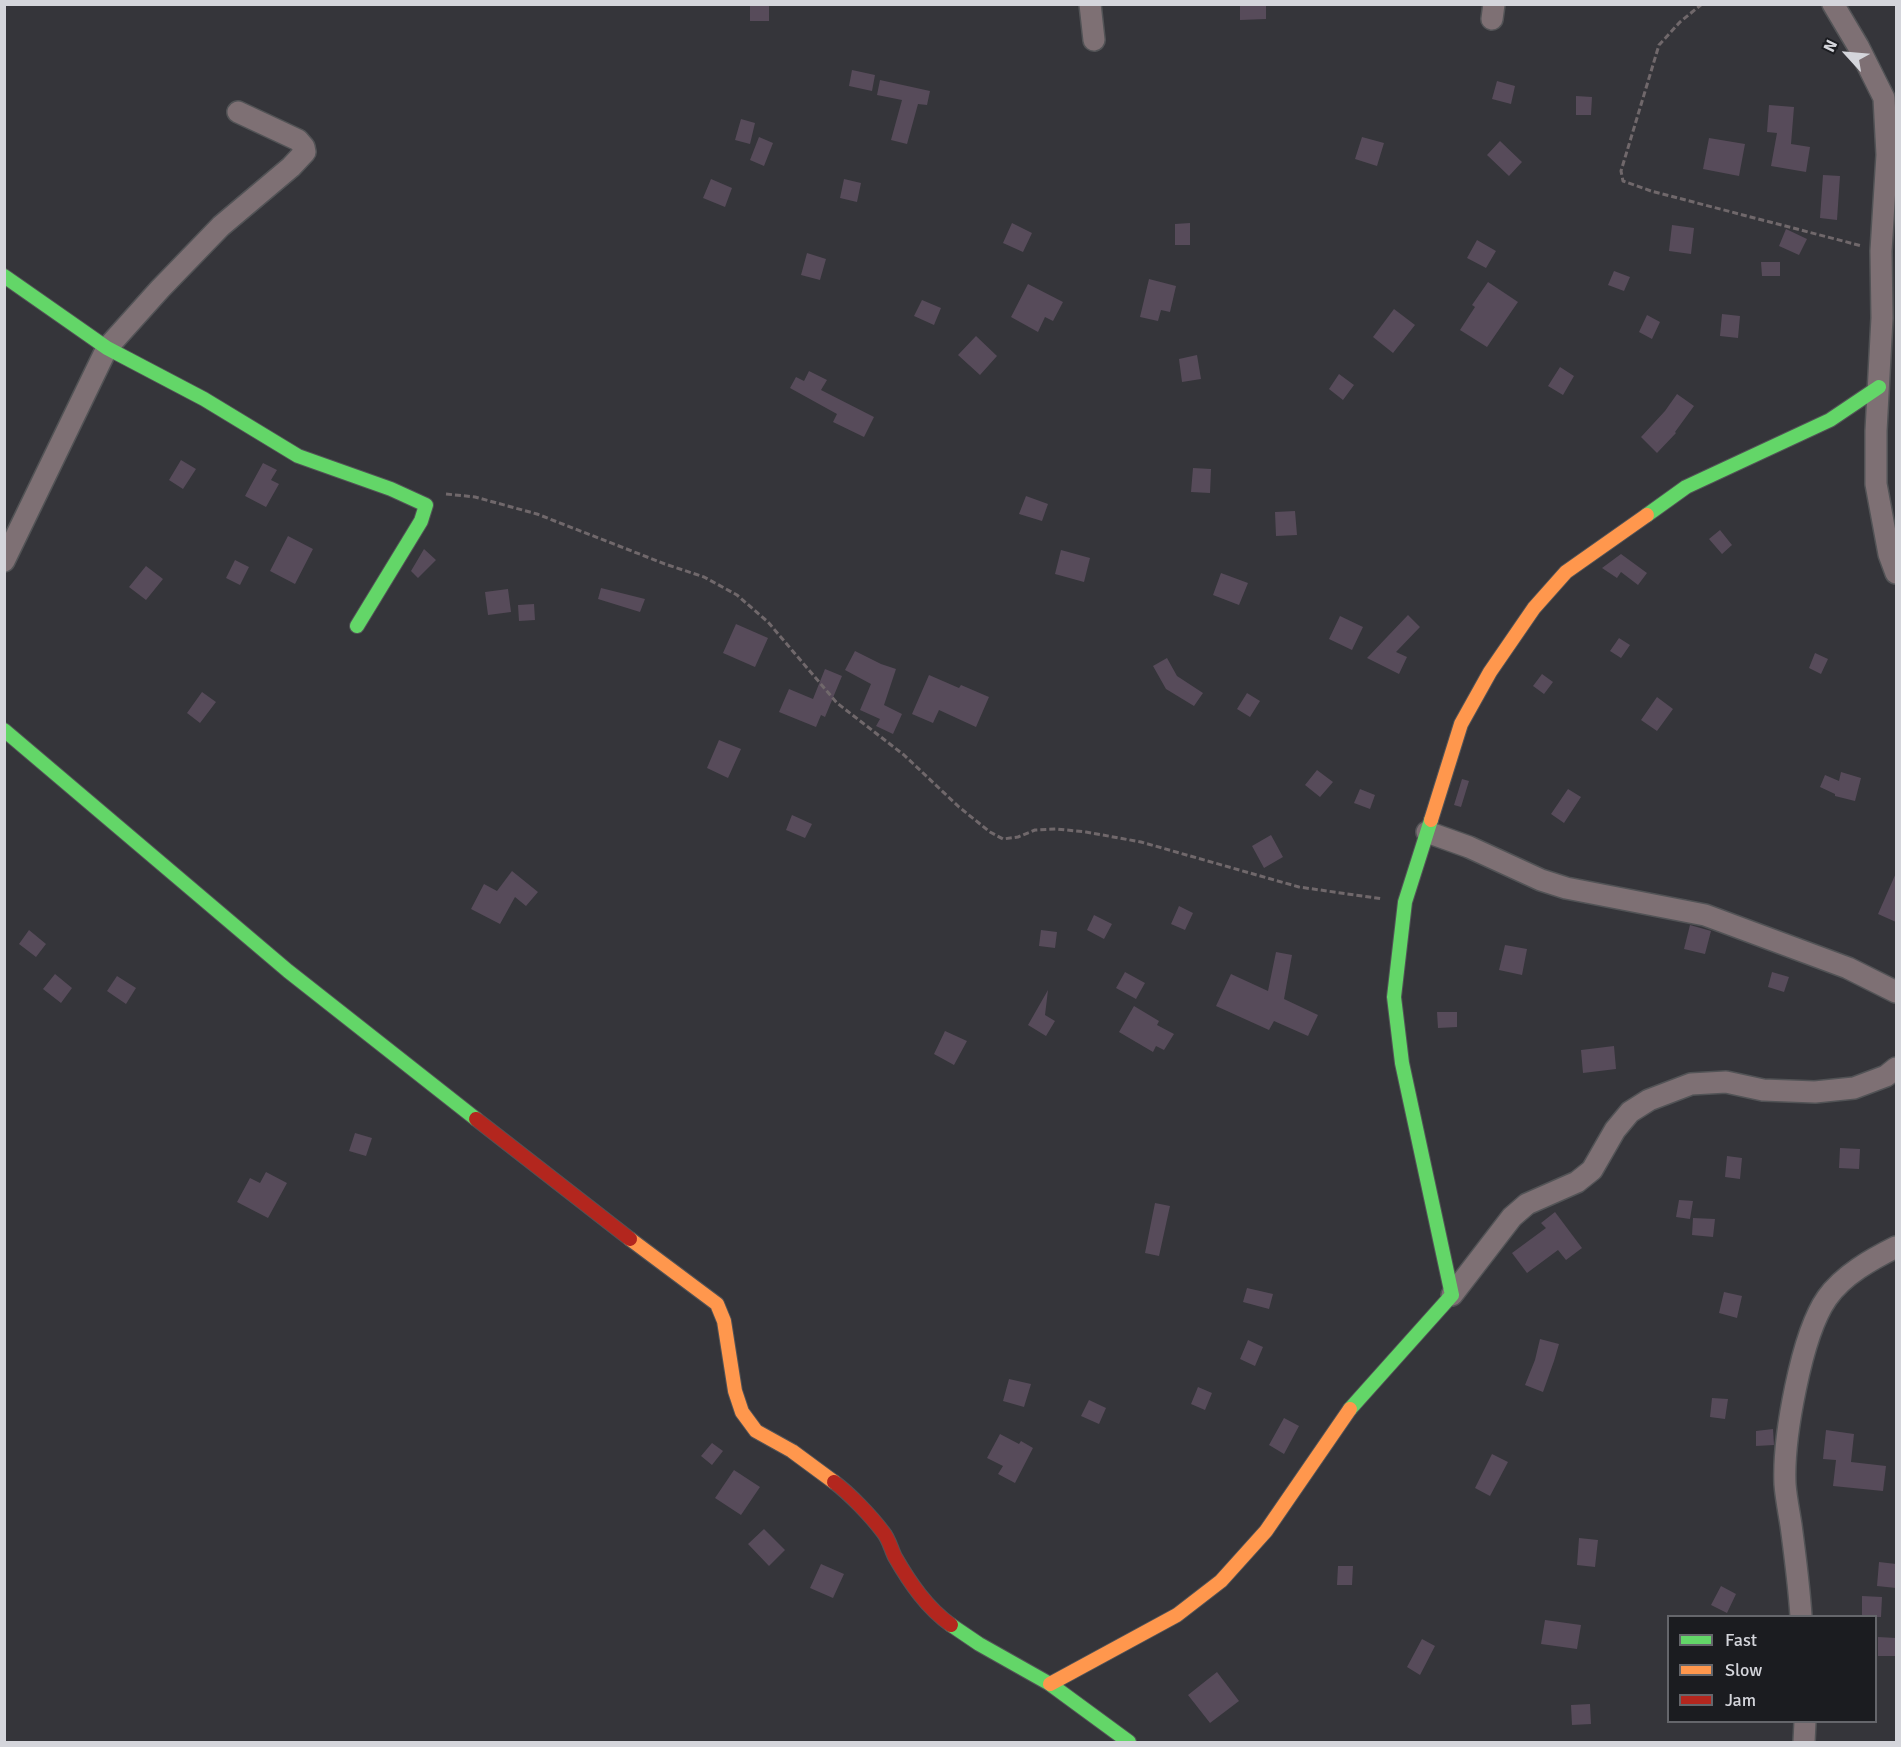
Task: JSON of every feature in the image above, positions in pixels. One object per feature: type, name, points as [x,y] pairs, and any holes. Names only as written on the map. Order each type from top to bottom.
[{"type":"street","points":[[1090,4],[1094,40]]},
{"type":"street","points":[[1833,4],[1858,46],[1884,98],[1887,155],[1881,251],[1882,318],[1876,484],[1889,554],[1896,573]]},
{"type":"street","points":[[4,561],[107,348],[221,226],[302,156],[304,147],[298,140],[238,112]]},
{"type":"street","points":[[4,276],[107,348],[204,399],[298,456],[391,489],[426,505],[421,521],[357,626]]},
{"type":"street","points":[[1452,1295],[1400,1052],[1394,997],[1405,902],[1461,724],[1490,672],[1534,608],[1566,572],[1686,487],[1830,420],[1879,387]]},
{"type":"street","points":[[4,730],[288,971],[625,1236],[717,1304],[724,1322],[735,1390],[742,1412],[756,1431],[792,1451],[843,1489],[884,1533],[923,1600],[936,1614],[979,1644],[1050,1684],[1129,1743]]},
{"type":"street","points":[[1427,832],[1469,847],[1541,880],[1566,888],[1705,915],[1723,921],[1771,941],[1848,968],[1896,992]]},
{"type":"street","points":[[1050,1684],[1177,1615],[1221,1581],[1266,1532],[1355,1402],[1452,1295],[1512,1217],[1527,1204],[1577,1182],[1592,1170],[1615,1130],[1630,1112],[1649,1100],[1691,1084],[1726,1082],[1762,1090],[1815,1092],[1854,1088],[1887,1076],[1896,1068]]},
{"type":"street","points":[[1801,1615],[1785,1485],[1786,1446],[1799,1372],[1815,1318],[1828,1297],[1844,1280],[1873,1258],[1896,1247]]},
{"type":"street","points":[[1804,1743],[1805,1723]]},
{"type":"path","points":[[1702,4],[1680,22],[1659,45],[1621,171],[1623,181],[1651,191],[1881,251]]},
{"type":"path","points":[[426,505],[445,494],[475,497],[537,514],[704,578],[737,595],[768,622],[837,703],[904,755],[959,807],[990,832],[1003,839],[1018,837],[1035,830],[1057,829],[1086,832],[1141,842],[1299,887],[1405,902]]},
{"type":"building","points":[[750,4],[769,4],[769,21],[750,21]]},
{"type":"building","points":[[1240,4],[1266,4],[1266,19],[1240,20]]},
{"type":"building","points":[[852,70],[875,75],[872,91],[849,86]]},
{"type":"building","points":[[880,80],[930,91],[927,105],[918,104],[907,144],[891,140],[902,100],[877,95]]},
{"type":"building","points":[[1497,81],[1515,86],[1511,104],[1492,99]]},
{"type":"building","points":[[1576,96],[1592,97],[1591,115],[1576,115]]},
{"type":"building","points":[[1769,105],[1794,107],[1791,144],[1810,147],[1806,172],[1771,166],[1777,133],[1767,132]]},
{"type":"building","points":[[741,119],[755,123],[750,144],[735,140]]},
{"type":"building","points":[[759,137],[773,143],[764,166],[750,160]]},
{"type":"building","points":[[1362,137],[1384,143],[1377,166],[1355,159]]},
{"type":"building","points":[[1709,138],[1745,144],[1739,176],[1703,169]]},
{"type":"building","points":[[1500,141],[1522,162],[1509,176],[1487,155]]},
{"type":"building","points":[[1823,175],[1840,176],[1837,220],[1820,218]]},
{"type":"building","points":[[711,179],[732,188],[725,207],[703,198]]},
{"type":"building","points":[[844,179],[861,183],[857,202],[840,198]]},
{"type":"building","points":[[1012,223],[1032,233],[1023,252],[1003,243]]},
{"type":"building","points":[[1190,223],[1190,245],[1175,245],[1175,224]]},
{"type":"building","points":[[1672,225],[1694,228],[1691,254],[1669,251]]},
{"type":"building","points":[[1786,229],[1807,239],[1799,255],[1779,246]]},
{"type":"building","points":[[1477,240],[1496,251],[1486,268],[1467,258]]},
{"type":"building","points":[[807,253],[826,259],[820,280],[801,275]]},
{"type":"building","points":[[1761,262],[1780,262],[1780,276],[1762,276]]},
{"type":"building","points":[[1614,271],[1630,277],[1624,291],[1608,285]]},
{"type":"building","points":[[1149,279],[1176,286],[1170,312],[1161,310],[1158,321],[1140,317]]},
{"type":"building","points":[[1488,282],[1518,302],[1487,347],[1460,330],[1475,307],[1472,305]]},
{"type":"building","points":[[1028,284],[1063,302],[1053,321],[1045,317],[1038,332],[1011,317]]},
{"type":"building","points":[[922,300],[941,308],[934,325],[914,316]]},
{"type":"building","points":[[1394,309],[1415,325],[1393,353],[1373,337]]},
{"type":"building","points":[[1722,314],[1740,316],[1738,338],[1720,336]]},
{"type":"building","points":[[1647,315],[1660,322],[1652,339],[1639,332]]},
{"type":"building","points":[[976,336],[997,356],[980,375],[958,355]]},
{"type":"building","points":[[1197,355],[1201,379],[1182,382],[1179,359]]},
{"type":"building","points":[[1560,367],[1574,376],[1563,395],[1548,386]]},
{"type":"building","points":[[809,371],[827,380],[821,390],[874,417],[864,437],[833,422],[837,414],[790,388],[796,377],[804,381]]},
{"type":"building","points":[[1339,374],[1354,385],[1343,400],[1329,389]]},
{"type":"building","points":[[1677,394],[1694,406],[1676,433],[1657,453],[1641,437]]},
{"type":"building","points":[[181,460],[196,469],[183,489],[169,480]]},
{"type":"building","points":[[263,463],[277,470],[271,480],[279,484],[266,507],[245,496]]},
{"type":"building","points":[[1193,468],[1211,469],[1210,493],[1191,492]]},
{"type":"building","points":[[1026,496],[1048,504],[1042,521],[1019,514]]},
{"type":"building","points":[[1295,511],[1297,535],[1276,536],[1275,512]]},
{"type":"building","points":[[1720,530],[1732,545],[1722,554],[1709,539]]},
{"type":"building","points":[[288,536],[313,549],[295,584],[270,571]]},
{"type":"building","points":[[424,549],[436,560],[418,578],[411,571]]},
{"type":"building","points":[[1061,550],[1090,558],[1084,582],[1055,574]]},
{"type":"building","points":[[1621,554],[1647,573],[1638,585],[1621,572],[1617,578],[1602,568]]},
{"type":"building","points":[[235,560],[249,567],[240,585],[226,578]]},
{"type":"building","points":[[146,566],[163,579],[146,600],[129,587]]},
{"type":"building","points":[[1221,573],[1248,583],[1239,605],[1213,595]]},
{"type":"building","points":[[601,588],[645,599],[640,612],[598,599]]},
{"type":"building","points":[[508,589],[511,612],[488,615],[485,592]]},
{"type":"building","points":[[534,604],[535,620],[519,621],[518,605]]},
{"type":"building","points":[[1408,615],[1420,627],[1396,652],[1407,657],[1399,674],[1367,658]]},
{"type":"building","points":[[1340,616],[1363,627],[1352,650],[1329,639]]},
{"type":"building","points":[[736,624],[768,638],[755,667],[723,653]]},
{"type":"building","points":[[1619,638],[1630,645],[1621,658],[1610,651]]},
{"type":"building","points":[[855,651],[896,669],[884,705],[902,714],[893,734],[876,726],[880,719],[860,710],[871,684],[845,670]]},
{"type":"building","points":[[1815,653],[1828,659],[1821,674],[1809,668]]},
{"type":"building","points":[[1167,658],[1177,676],[1203,693],[1194,706],[1166,689],[1153,666]]},
{"type":"building","points":[[825,669],[842,676],[825,717],[821,715],[816,727],[779,712],[789,689],[813,699]]},
{"type":"building","points":[[1542,674],[1553,682],[1544,694],[1533,686]]},
{"type":"building","points":[[929,675],[959,688],[961,685],[989,697],[976,727],[939,710],[933,723],[912,714]]},
{"type":"building","points":[[202,692],[216,702],[200,723],[187,713]]},
{"type":"building","points":[[1247,693],[1260,701],[1250,717],[1237,709]]},
{"type":"building","points":[[1657,697],[1673,709],[1657,731],[1641,720]]},
{"type":"building","points":[[719,740],[741,749],[728,778],[707,768]]},
{"type":"building","points":[[1317,770],[1333,782],[1320,797],[1305,785]]},
{"type":"building","points":[[1841,772],[1861,778],[1855,801],[1835,796],[1820,787],[1825,775],[1839,781]]},
{"type":"building","points":[[1462,779],[1469,781],[1461,807],[1454,805]]},
{"type":"building","points":[[1360,789],[1375,795],[1370,809],[1354,803]]},
{"type":"building","points":[[1568,789],[1581,797],[1564,823],[1551,814]]},
{"type":"building","points":[[792,815],[812,824],[805,838],[786,830]]},
{"type":"building","points":[[1271,835],[1283,857],[1264,868],[1252,846]]},
{"type":"building","points":[[512,871],[538,892],[526,906],[515,897],[500,924],[471,909],[484,884],[497,891]]},
{"type":"building","points":[[1896,873],[1896,922],[1878,914]]},
{"type":"building","points":[[1179,906],[1193,913],[1185,930],[1171,924]]},
{"type":"building","points":[[1094,915],[1112,924],[1104,939],[1087,930]]},
{"type":"building","points":[[1690,925],[1711,931],[1705,954],[1684,949]]},
{"type":"building","points":[[29,930],[46,944],[36,957],[19,944]]},
{"type":"building","points":[[1041,930],[1057,932],[1055,948],[1039,946]]},
{"type":"building","points":[[1505,945],[1527,949],[1522,975],[1499,970]]},
{"type":"building","points":[[1276,952],[1292,955],[1284,999],[1318,1015],[1308,1036],[1274,1021],[1269,1030],[1216,1006],[1231,974],[1268,991]]},
{"type":"building","points":[[1125,972],[1145,983],[1136,999],[1116,988]]},
{"type":"building","points":[[1772,972],[1789,977],[1784,992],[1768,987]]},
{"type":"building","points":[[55,974],[72,988],[61,1003],[43,989]]},
{"type":"building","points":[[117,976],[136,988],[126,1004],[107,991]]},
{"type":"building","points":[[1048,990],[1045,1015],[1055,1021],[1046,1036],[1028,1025]]},
{"type":"building","points":[[1134,1006],[1159,1021],[1157,1025],[1174,1034],[1164,1050],[1156,1046],[1153,1052],[1119,1032]]},
{"type":"building","points":[[1437,1012],[1457,1012],[1457,1027],[1438,1028]]},
{"type":"building","points":[[945,1031],[967,1041],[954,1065],[934,1054]]},
{"type":"building","points":[[1614,1046],[1616,1069],[1583,1073],[1581,1050]]},
{"type":"building","points":[[355,1133],[372,1138],[366,1156],[349,1151]]},
{"type":"building","points":[[1840,1148],[1860,1149],[1859,1169],[1839,1168]]},
{"type":"building","points":[[1727,1156],[1742,1158],[1740,1179],[1725,1177]]},
{"type":"building","points":[[266,1172],[287,1183],[268,1218],[237,1202],[250,1178],[260,1183]]},
{"type":"building","points":[[1679,1200],[1693,1201],[1690,1219],[1676,1217]]},
{"type":"building","points":[[1155,1203],[1170,1206],[1159,1256],[1145,1253]]},
{"type":"building","points":[[1555,1212],[1582,1248],[1566,1260],[1558,1250],[1527,1273],[1512,1253],[1546,1228],[1541,1223]]},
{"type":"building","points":[[1693,1218],[1715,1219],[1713,1237],[1692,1235]]},
{"type":"building","points":[[1247,1288],[1273,1294],[1269,1309],[1243,1302]]},
{"type":"building","points":[[1724,1292],[1742,1296],[1737,1318],[1719,1313]]},
{"type":"building","points":[[1540,1339],[1559,1344],[1543,1392],[1525,1385]]},
{"type":"building","points":[[1248,1340],[1263,1347],[1255,1366],[1240,1359]]},
{"type":"building","points":[[1009,1379],[1031,1384],[1024,1407],[1003,1401]]},
{"type":"building","points":[[1198,1387],[1212,1393],[1205,1410],[1191,1404]]},
{"type":"building","points":[[1712,1398],[1728,1399],[1725,1419],[1710,1417]]},
{"type":"building","points":[[1089,1400],[1106,1408],[1099,1424],[1081,1416]]},
{"type":"building","points":[[1284,1418],[1299,1426],[1284,1454],[1269,1445]]},
{"type":"building","points":[[1773,1429],[1774,1445],[1756,1446],[1756,1431]]},
{"type":"building","points":[[1826,1430],[1854,1434],[1851,1462],[1886,1466],[1883,1491],[1833,1486],[1836,1460],[1823,1459]]},
{"type":"building","points":[[1000,1434],[1033,1448],[1015,1483],[998,1474],[1003,1466],[987,1458]]},
{"type":"building","points":[[712,1443],[723,1451],[712,1465],[701,1456]]},
{"type":"building","points":[[1492,1454],[1508,1462],[1490,1496],[1475,1488]]},
{"type":"building","points":[[734,1470],[760,1487],[741,1515],[715,1498]]},
{"type":"building","points":[[764,1529],[785,1550],[769,1566],[748,1544]]},
{"type":"building","points":[[1579,1538],[1598,1540],[1595,1567],[1577,1565]]},
{"type":"building","points":[[1879,1562],[1896,1564],[1896,1588],[1877,1586]]},
{"type":"building","points":[[821,1564],[844,1574],[833,1598],[810,1588]]},
{"type":"building","points":[[1338,1566],[1353,1566],[1352,1585],[1337,1585]]},
{"type":"building","points":[[1721,1586],[1736,1594],[1727,1613],[1711,1605]]},
{"type":"building","points":[[1862,1596],[1882,1597],[1881,1617],[1862,1615]]},
{"type":"building","points":[[1545,1620],[1581,1625],[1577,1649],[1541,1644]]},
{"type":"building","points":[[1878,1637],[1896,1638],[1896,1656],[1878,1656]]},
{"type":"building","points":[[1422,1639],[1435,1646],[1420,1675],[1407,1667]]},
{"type":"building","points":[[1217,1672],[1239,1701],[1210,1723],[1188,1695]]},
{"type":"building","points":[[1590,1704],[1591,1724],[1572,1725],[1571,1705]]},
{"type":"traffic: fast","points":[[4,276],[107,348],[204,399],[298,456],[391,489],[426,505],[421,521],[357,626]]},
{"type":"traffic: fast","points":[[1647,515],[1686,487],[1830,420],[1879,387]]},
{"type":"traffic: fast","points":[[4,730],[288,971],[476,1119]]},
{"type":"traffic: fast","points":[[1350,1409],[1452,1295],[1402,1063],[1394,997],[1405,902],[1431,820]]},
{"type":"traffic: fast","points":[[951,1625],[979,1644],[1050,1684],[1129,1742]]},
{"type":"traffic: slow","points":[[1431,820],[1461,724],[1490,672],[1534,608],[1566,572],[1647,515]]},
{"type":"traffic: slow","points":[[630,1239],[717,1304],[724,1321],[735,1391],[742,1412],[756,1431],[792,1451],[834,1482]]},
{"type":"traffic: slow","points":[[1050,1684],[1177,1615],[1221,1581],[1266,1531],[1350,1409]]},
{"type":"traffic: jam","points":[[476,1119],[630,1239]]},
{"type":"traffic: jam","points":[[834,1482],[878,1526],[913,1585],[934,1611],[951,1625]]}]
